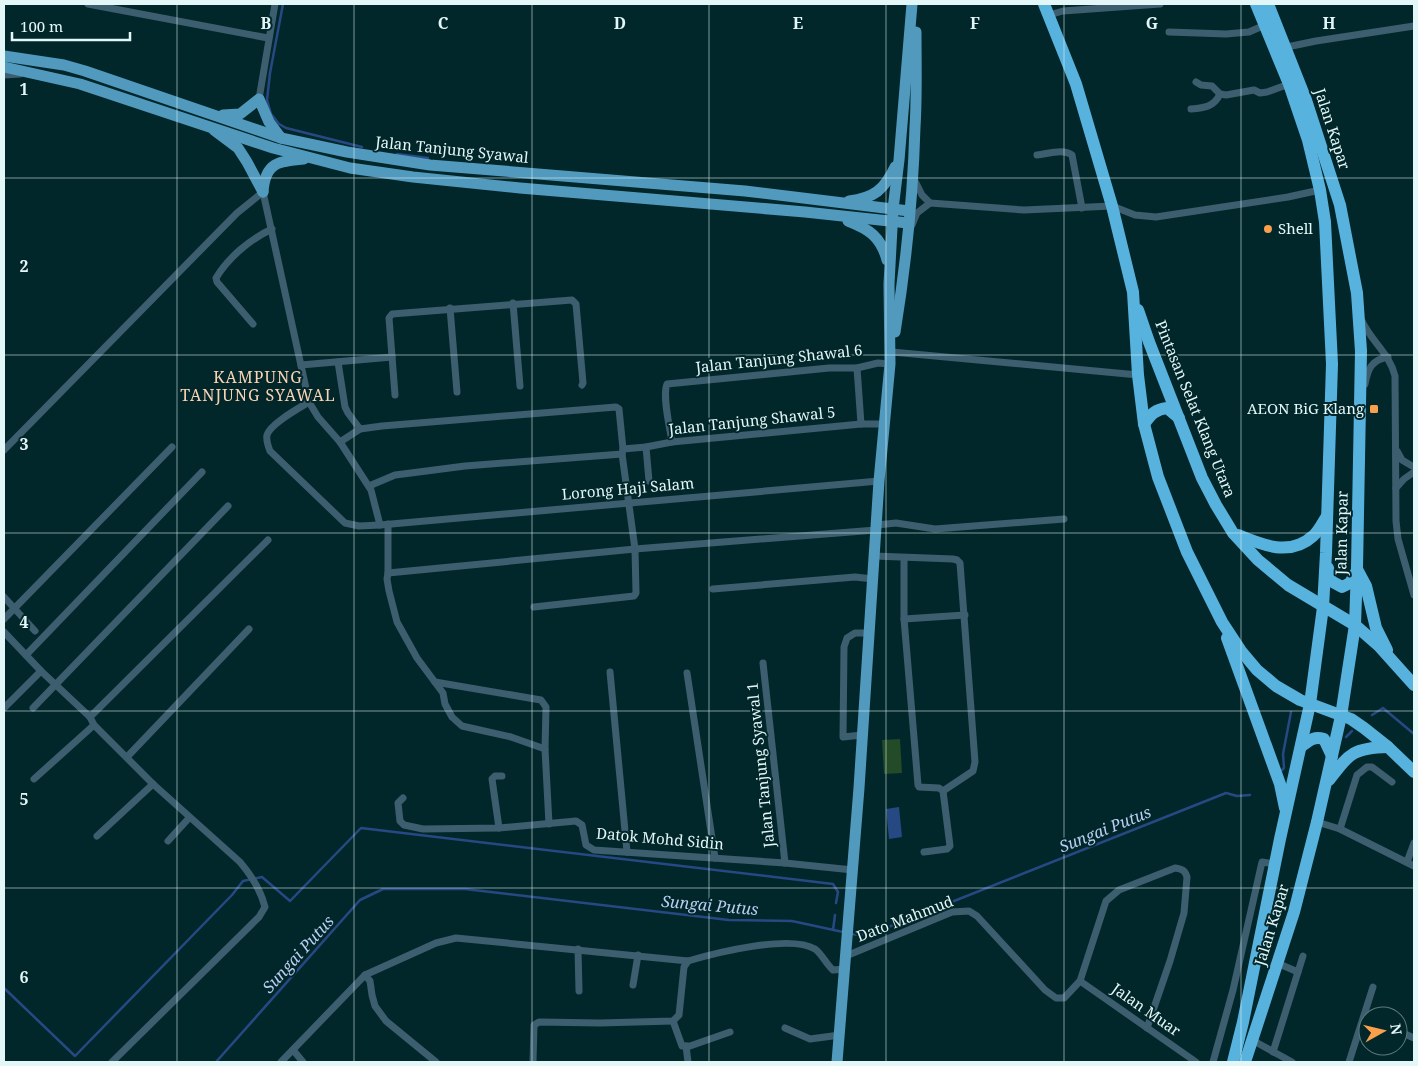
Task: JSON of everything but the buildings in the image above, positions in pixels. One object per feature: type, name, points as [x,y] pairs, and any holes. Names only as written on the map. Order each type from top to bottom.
[{"type":"highway","name":"Jalan Kapar","points":[[1233,1062],[1310,704],[1323,607],[1328,515],[1332,364],[1325,222],[1320,190],[1308,140],[1289,84],[1256,4]]},
{"type":"highway","name":"Jalan Kapar","points":[[1245,1062],[1294,912],[1326,784],[1341,716],[1355,625],[1357,568],[1360,315],[1340,205],[1306,100],[1268,4]]},
{"type":"highway","name":"Pintasan Selat Klang Utara","points":[[1047,10],[1078,90],[1112,206],[1134,295],[1149,342],[1202,478],[1216,505],[1233,533],[1258,560],[1288,585],[1355,625],[1391,658],[1414,685]]},
{"type":"highway","name":"Pintasan Selat Klang Utara","points":[[1134,295],[1138,375],[1144,424],[1158,477],[1187,552],[1222,622],[1241,651],[1257,670],[1276,686],[1300,700],[1341,716],[1364,728],[1388,747],[1414,772]]},
{"type":"highway","points":[[1144,424],[1151,414],[1160,409],[1167,408],[1179,418]]},
{"type":"highway","points":[[1233,533],[1270,547],[1294,546],[1314,536],[1328,515]]},
{"type":"highway","points":[[1326,553],[1331,581],[1337,586],[1342,587],[1350,583],[1357,568]]},
{"type":"highway","points":[[1357,568],[1366,586],[1376,628],[1391,658]]},
{"type":"highway","points":[[1222,622],[1280,784],[1286,813]]},
{"type":"highway","points":[[1302,746],[1318,737],[1324,739],[1332,756]]},
{"type":"highway","points":[[1326,784],[1352,754],[1368,748],[1388,747]]},
{"type":"main road","points":[[889,284],[892,215],[899,160],[912,4]]},
{"type":"main road","points":[[837,1062],[853,870],[884,424],[905,253],[912,175],[915,128],[916,4]]},
{"type":"main road","name":"Jalan Tanjung Syawal","points":[[4,56],[29,59],[85,71],[219,115],[281,138],[347,152],[430,165],[745,191],[832,203],[892,215],[908,223]]},
{"type":"main road","name":"Jalan Tanjung Syawal","points":[[4,67],[80,84],[209,125],[273,148],[350,168],[412,177],[835,216],[892,215],[909,211]]},
{"type":"main road","points":[[219,115],[240,114],[259,99],[269,122],[281,138]]},
{"type":"main road","points":[[209,125],[238,148],[264,192]]},
{"type":"main road","points":[[264,192],[267,171],[275,163],[316,158]]},
{"type":"main road","points":[[832,203],[873,196],[885,186],[899,160]]},
{"type":"main road","points":[[835,216],[855,223],[873,233],[883,246],[889,284],[891,358]]},
{"type":"street","points":[[88,4],[268,38]]},
{"type":"street","points":[[259,99],[275,4]]},
{"type":"street","points":[[1047,10],[1063,11],[1160,4]]},
{"type":"street","points":[[1169,32],[1226,34],[1250,32],[1265,25]]},
{"type":"street","points":[[1286,47],[1414,26]]},
{"type":"street","points":[[4,51],[29,59]]},
{"type":"street","points":[[4,75],[33,72]]},
{"type":"street","points":[[1196,82],[1201,85],[1212,86],[1220,94],[1226,95],[1254,90],[1260,93],[1267,92],[1289,84]]},
{"type":"street","points":[[1191,109],[1213,105],[1220,94]]},
{"type":"street","points":[[1037,155],[1064,151],[1072,155],[1082,208]]},
{"type":"street","points":[[912,175],[922,195],[930,203]]},
{"type":"street","points":[[905,253],[913,219],[922,208],[930,203],[1024,210],[1112,206],[1135,215],[1165,217],[1320,190]]},
{"type":"street","points":[[4,450],[236,213],[264,192],[309,402],[318,417],[340,442],[368,486],[380,525]]},
{"type":"street","points":[[253,324],[217,282],[216,278],[253,239],[272,229]]},
{"type":"street","points":[[395,395],[389,315],[450,308],[572,300],[574,301],[582,385]]},
{"type":"street","points":[[512,304],[520,386]]},
{"type":"street","points":[[450,308],[458,392]]},
{"type":"street","points":[[1360,315],[1368,333],[1388,357],[1393,366],[1395,376],[1396,521],[1398,539],[1414,596]]},
{"type":"street","points":[[301,365],[392,357]]},
{"type":"street","points":[[1360,401],[1370,368],[1379,358],[1388,357]]},
{"type":"street","name":"Jalan Tanjung Shawal 6","points":[[672,442],[666,388],[667,384],[672,383],[829,368],[857,368],[891,358],[1138,375]]},
{"type":"street","points":[[338,362],[346,407],[348,413],[360,429]]},
{"type":"street","points":[[857,368],[861,424]]},
{"type":"street","name":"Lorong Haji Salam","points":[[309,402],[267,433],[270,451],[345,523],[359,526],[880,482]]},
{"type":"street","points":[[340,442],[360,429],[616,407],[619,409],[635,549],[637,589],[634,596],[534,607]]},
{"type":"street","name":"Jalan Tanjung Shawal 5","points":[[368,486],[395,475],[465,466],[623,452],[672,442],[861,424],[884,424]]},
{"type":"street","points":[[646,447],[649,481]]},
{"type":"street","points":[[4,619],[172,448]]},
{"type":"street","points":[[1396,449],[1402,460],[1413,468]]},
{"type":"street","points":[[1396,470],[1413,468]]},
{"type":"street","points":[[1396,488],[1413,468]]},
{"type":"street","points":[[26,655],[202,472]]},
{"type":"street","points":[[33,708],[228,506]]},
{"type":"street","points":[[388,573],[896,524],[935,528],[1064,519]]},
{"type":"street","points":[[388,524],[387,579],[397,622],[417,658],[443,694],[448,711],[452,717],[462,726],[511,737],[545,749]]},
{"type":"street","points":[[90,717],[268,540]]},
{"type":"street","points":[[874,556],[957,560],[960,563],[975,762],[972,771],[943,791]]},
{"type":"street","points":[[904,558],[904,619],[918,785],[919,788],[939,788],[943,791]]},
{"type":"street","points":[[713,589],[856,577],[873,579]]},
{"type":"street","points":[[4,597],[35,631]]},
{"type":"street","points":[[904,619],[965,615]]},
{"type":"street","points":[[127,757],[249,629]]},
{"type":"street","points":[[4,632],[41,671],[90,717],[94,725],[153,784],[189,818],[224,847],[247,871],[263,899],[265,908],[263,914],[112,1062]]},
{"type":"street","points":[[862,735],[843,737],[844,647],[847,638],[855,633],[869,634]]},
{"type":"street","name":"Jalan Tanjung Syawal 1","points":[[763,663],[785,863]]},
{"type":"street","points":[[4,708],[41,671]]},
{"type":"street","points":[[610,672],[627,852]]},
{"type":"street","points":[[687,673],[715,858]]},
{"type":"street","points":[[435,682],[541,700],[546,707],[545,749],[549,824]]},
{"type":"street","points":[[34,779],[94,725]]},
{"type":"street","points":[[1340,829],[1357,775],[1367,767],[1372,767],[1392,782]]},
{"type":"street","points":[[499,828],[492,779],[495,776],[502,776]]},
{"type":"street","points":[[97,836],[153,784]]},
{"type":"street","points":[[924,852],[947,849],[950,846],[943,791]]},
{"type":"street","name":"Datok Mohd Sidin","points":[[403,798],[398,804],[400,821],[404,825],[423,829],[499,828],[579,822],[582,825],[586,845],[594,850],[785,863],[853,870]]},
{"type":"street","points":[[168,841],[189,818]]},
{"type":"street","points":[[1317,822],[1340,829],[1411,864],[1414,844]]},
{"type":"street","points":[[1213,1062],[1233,990],[1262,862],[1275,864]]},
{"type":"street","points":[[1080,981],[1106,902],[1119,890],[1175,868],[1182,869],[1186,872],[1187,877],[1184,913],[1147,1028]]},
{"type":"street","name":"Dato Mahmud","points":[[846,956],[952,912],[969,911],[977,916],[1045,990],[1056,998],[1064,998],[1080,981]]},
{"type":"street","points":[[281,1062],[365,975],[436,943],[456,938],[688,961],[718,952],[788,944],[804,945],[816,950],[833,970],[845,969]]},
{"type":"street","points":[[578,949],[579,991]]},
{"type":"street","points":[[633,985],[638,955]]},
{"type":"street","points":[[1273,1052],[1303,956]]},
{"type":"street","points":[[533,1062],[534,1025],[539,1022],[673,1021],[678,1015],[684,968],[688,961]]},
{"type":"street","points":[[1277,962],[1298,972]]},
{"type":"street","points":[[365,975],[370,981],[375,1006],[386,1021],[436,1062]]},
{"type":"street","name":"Jalan Muar","points":[[1080,981],[1196,1062]]},
{"type":"street","points":[[1368,1006],[1373,987]]},
{"type":"street","points":[[673,1021],[681,1044],[686,1046],[730,1032]]},
{"type":"street","points":[[785,1028],[810,1039],[840,1035]]},
{"type":"street","points":[[1349,1062],[1358,1038]]},
{"type":"street","points":[[1252,1040],[1292,1062]]},
{"type":"street","points":[[686,1046],[688,1062]]},
{"type":"street","points":[[292,1050],[303,1062]]},
{"type":"green space","points":[[900,739],[902,773],[884,774],[882,740]]},
{"type":"water","points":[[899,807],[902,837],[889,839],[886,809]]},
{"type":"waterway","points":[[283,4],[267,100],[271,114],[279,124],[286,128],[362,147]]},
{"type":"waterway","points":[[397,154],[428,158]]},
{"type":"waterway","points":[[1372,715],[1383,708],[1414,734]]},
{"type":"waterway","points":[[1280,772],[1284,768],[1283,754],[1291,712]]},
{"type":"waterway","points":[[1346,737],[1352,731]]},
{"type":"waterway","name":"Sungai Putus","points":[[851,934],[860,935],[876,932],[1226,793],[1237,796],[1250,795]]},
{"type":"waterway","points":[[4,988],[75,1056],[232,895],[243,881],[262,877],[290,901],[361,828],[833,884],[838,892],[836,903]]},
{"type":"waterway","name":"Sungai Putus","points":[[216,1062],[360,900],[383,889],[465,889],[729,920],[792,921],[843,932]]},
{"type":"waterway","points":[[833,930],[835,915]]},
{"type":"place","name":"Shell","points":[[1268,229]]},
{"type":"place","name":"AEON BiG Klang","points":[[1374,409]]},
{"type":"district","name":"KAMPUNG TANJUNG SYAWAL","points":[[258,386]]}]
